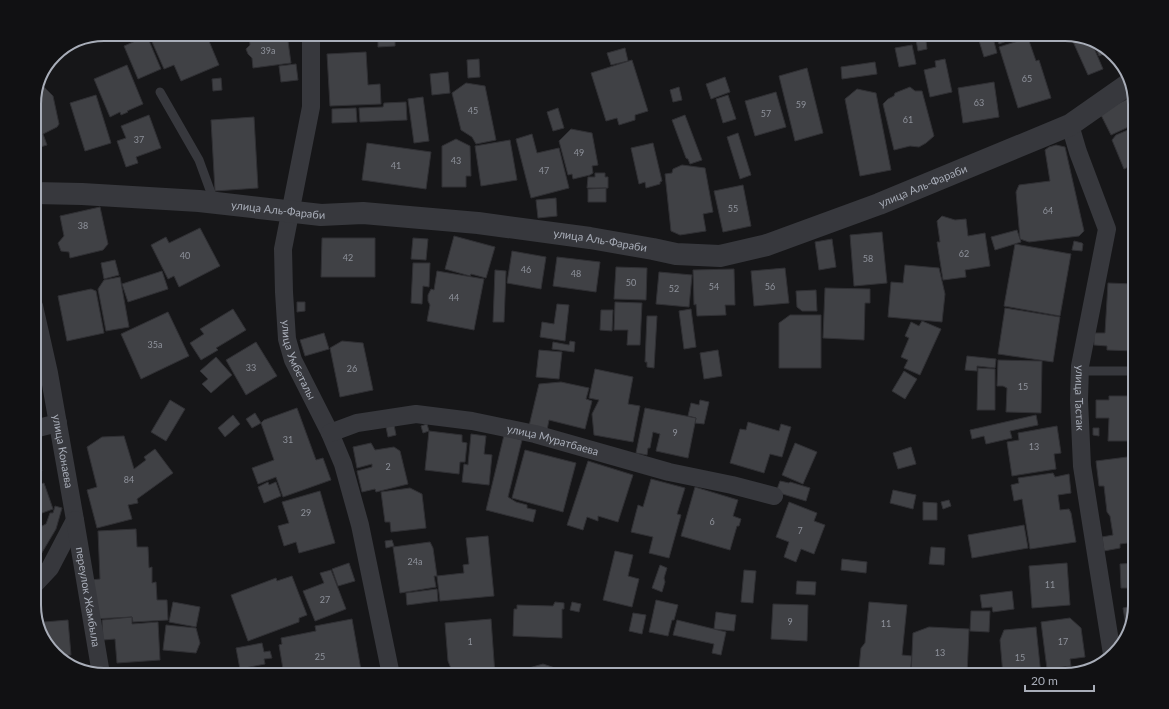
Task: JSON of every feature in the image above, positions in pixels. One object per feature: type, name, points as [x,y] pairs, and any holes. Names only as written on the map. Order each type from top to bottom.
[{"type":"street","name":"улица Умбеталы","points":[[311,41],[311,107],[289,211],[283,249],[287,339],[293,360],[330,433],[343,464],[360,525],[390,668]]},
{"type":"street","name":"улица Аль-Фараби","points":[[41,194],[82,194],[214,202],[321,215],[363,214],[478,223],[597,239],[676,254],[720,256],[766,245],[879,204],[1070,125],[1126,86]]},
{"type":"street","name":"улица Тастак","points":[[1070,125],[1078,152],[1107,229],[1080,371],[1079,400],[1082,466],[1111,648]]},
{"type":"street","name":"улица Конаева","points":[[41,340],[58,423],[75,520]]},
{"type":"street","name":"улица Муратбаева","points":[[330,433],[357,423],[416,414],[472,421],[535,434],[669,472],[732,485],[774,496]]},
{"type":"street","points":[[41,427],[58,423]]},
{"type":"street","points":[[41,578],[50,568],[75,520]]},
{"type":"street","name":"переулок Жамбыла","points":[[75,520],[100,667]]},
{"type":"lane","points":[[160,92],[199,160],[214,202]]},
{"type":"lane","points":[[1080,371],[1128,371]]},
{"type":"building","points":[[136,41],[149,41],[161,69],[138,79],[124,46]]},
{"type":"building","points":[[152,41],[209,41],[219,65],[181,81],[174,65],[164,69]]},
{"type":"building","points":[[250,41],[288,41],[291,63],[253,68],[252,58],[246,49],[250,45]]},
{"type":"building","points":[[378,41],[395,41],[395,46],[378,47]]},
{"type":"building","points":[[916,41],[926,41],[927,49],[918,51]]},
{"type":"building","points":[[979,41],[994,41],[997,53],[984,57]]},
{"type":"building","points":[[998,41],[1007,41],[999,44]]},
{"type":"building","points":[[1018,41],[1029,41],[1036,61],[1039,60],[1051,98],[1018,108],[999,47]]},
{"type":"building","points":[[1073,42],[1082,43],[1094,48],[1103,69],[1088,75]]},
{"type":"building","points":[[912,45],[916,64],[899,67],[895,48]]},
{"type":"building","points":[[625,48],[628,61],[611,65],[607,53]]},
{"type":"building","points":[[1096,49],[1104,54],[1099,56]]},
{"type":"building","points":[[366,52],[368,85],[380,84],[381,104],[330,106],[327,54]]},
{"type":"building","points":[[479,59],[480,77],[468,78],[467,60]]},
{"type":"building","points":[[945,59],[952,92],[930,97],[924,70],[936,67],[935,61]]},
{"type":"building","points":[[632,60],[648,111],[635,115],[635,120],[619,125],[617,118],[606,121],[591,73]]},
{"type":"building","points":[[875,62],[877,74],[842,79],[841,67]]},
{"type":"building","points":[[296,64],[298,80],[281,82],[279,66]]},
{"type":"building","points":[[127,65],[143,104],[121,115],[120,112],[110,117],[94,79]]},
{"type":"building","points":[[807,68],[823,133],[795,141],[779,76]]},
{"type":"building","points":[[448,72],[450,93],[432,95],[430,74]]},
{"type":"building","points":[[725,77],[730,92],[711,99],[706,84]]},
{"type":"building","points":[[221,78],[222,90],[213,91],[212,79]]},
{"type":"building","points":[[994,82],[999,117],[963,123],[958,88]]},
{"type":"building","points":[[466,83],[485,86],[496,140],[476,144],[472,137],[461,130],[452,93]]},
{"type":"building","points":[[43,86],[53,96],[59,124],[57,127],[43,134],[47,145],[41,147],[41,100]]},
{"type":"building","points":[[679,87],[682,100],[673,102],[670,90]]},
{"type":"building","points":[[910,87],[915,91],[922,91],[934,136],[919,147],[910,146],[894,150],[883,104],[894,96],[895,93]]},
{"type":"building","points":[[857,89],[876,93],[891,170],[860,176],[845,99]]},
{"type":"building","points":[[776,92],[786,127],[755,136],[745,101]]},
{"type":"building","points":[[96,95],[111,143],[85,151],[70,103]]},
{"type":"building","points":[[728,95],[736,119],[723,123],[716,99]]},
{"type":"building","points":[[423,97],[429,141],[414,143],[408,99]]},
{"type":"building","points":[[1128,99],[1128,127],[1111,135],[1101,115],[1102,111]]},
{"type":"building","points":[[406,102],[407,120],[360,122],[359,108],[383,107],[384,103]]},
{"type":"building","points":[[356,108],[357,122],[332,123],[332,109]]},
{"type":"building","points":[[558,108],[564,128],[553,131],[547,112]]},
{"type":"building","points":[[149,115],[161,148],[136,157],[138,163],[126,167],[117,141],[126,138],[121,126]]},
{"type":"building","points":[[685,115],[702,160],[690,164],[686,158],[672,120]]},
{"type":"building","points":[[254,117],[258,188],[215,191],[211,120]]},
{"type":"building","points":[[571,129],[592,133],[598,165],[592,166],[593,173],[590,175],[573,179],[572,174],[568,175],[559,141]]},
{"type":"building","points":[[1128,130],[1128,167],[1124,169],[1112,140],[1116,135]]},
{"type":"building","points":[[738,133],[751,175],[740,179],[727,137]]},
{"type":"building","points":[[532,134],[537,153],[559,148],[569,188],[531,198],[516,139]]},
{"type":"building","points":[[456,139],[470,146],[471,176],[466,176],[466,187],[442,187],[442,146]]},
{"type":"building","points":[[510,140],[517,180],[481,186],[475,146]]},
{"type":"building","points":[[367,143],[431,152],[426,189],[362,180]]},
{"type":"building","points":[[653,143],[662,181],[660,184],[646,188],[645,182],[639,184],[631,148]]},
{"type":"building","points":[[1056,145],[1065,147],[1084,231],[1079,236],[1029,242],[1020,239],[1016,192],[1019,185],[1050,181],[1045,150]]},
{"type":"building","points":[[682,165],[705,168],[713,212],[703,214],[706,231],[680,235],[671,231],[665,174],[672,173],[673,169]]},
{"type":"building","points":[[595,173],[605,173],[605,177],[608,177],[608,188],[587,188],[588,177],[595,177]]},
{"type":"building","points":[[743,185],[751,226],[723,232],[714,191]]},
{"type":"building","points":[[606,188],[606,202],[588,202],[588,189]]},
{"type":"building","points":[[556,198],[557,216],[538,218],[536,200]]},
{"type":"building","points":[[100,207],[108,244],[103,250],[70,258],[69,252],[61,251],[58,243],[64,236],[60,216]]},
{"type":"building","points":[[942,216],[955,220],[966,219],[968,236],[985,233],[990,266],[965,270],[966,277],[943,280],[937,242],[940,242],[937,221]]},
{"type":"building","points":[[200,228],[220,266],[179,287],[174,276],[168,279],[151,245],[166,237],[169,243]]},
{"type":"building","points":[[1017,230],[1021,242],[995,250],[991,237]]},
{"type":"building","points":[[882,232],[887,283],[854,286],[850,235]]},
{"type":"building","points":[[454,236],[495,247],[486,278],[471,274],[470,276],[445,269]]},
{"type":"building","points":[[322,238],[375,238],[375,277],[321,277]]},
{"type":"building","points":[[413,238],[428,239],[426,260],[411,259]]},
{"type":"building","points":[[832,239],[836,267],[819,270],[815,242]]},
{"type":"building","points":[[1074,241],[1083,244],[1082,251],[1072,250]]},
{"type":"building","points":[[1015,244],[1071,254],[1060,316],[1004,306]]},
{"type":"building","points":[[512,251],[546,257],[541,289],[507,283]]},
{"type":"building","points":[[557,257],[600,262],[596,292],[553,286]]},
{"type":"building","points":[[115,260],[119,275],[104,279],[101,263]]},
{"type":"building","points":[[413,263],[430,263],[429,287],[423,286],[422,304],[411,303]]},
{"type":"building","points":[[905,265],[939,268],[945,294],[942,322],[888,317],[891,282],[903,283]]},
{"type":"building","points":[[616,267],[647,268],[646,300],[614,299]]},
{"type":"building","points":[[785,268],[789,303],[754,306],[751,271]]},
{"type":"building","points":[[734,269],[735,305],[725,305],[726,315],[697,316],[696,304],[694,305],[693,270]]},
{"type":"building","points":[[495,270],[506,271],[504,322],[493,322]]},
{"type":"building","points":[[162,271],[168,289],[128,302],[122,284]]},
{"type":"building","points":[[437,271],[484,279],[474,330],[427,321],[430,305],[428,295],[431,289],[434,290]]},
{"type":"building","points":[[659,272],[692,275],[689,307],[656,304]]},
{"type":"building","points":[[120,277],[129,327],[106,331],[98,289],[104,280]]},
{"type":"building","points":[[1108,283],[1128,284],[1128,351],[1107,350],[1107,346],[1094,345],[1094,333],[1105,333]]},
{"type":"building","points":[[825,288],[870,289],[870,303],[865,303],[864,340],[823,338]]},
{"type":"building","points":[[91,289],[96,291],[104,333],[67,341],[58,296]]},
{"type":"building","points":[[816,290],[817,311],[802,311],[797,307],[796,291]]},
{"type":"building","points":[[297,302],[305,302],[305,311],[297,312]]},
{"type":"building","points":[[615,302],[642,303],[640,345],[627,345],[628,330],[614,330]]},
{"type":"building","points":[[557,304],[569,305],[565,341],[540,337],[542,322],[554,324]]},
{"type":"building","points":[[1005,308],[1060,317],[1053,362],[998,354]]},
{"type":"building","points":[[233,309],[246,330],[216,348],[218,350],[201,360],[190,343],[204,334],[200,329]]},
{"type":"building","points":[[691,309],[696,347],[684,349],[679,311]]},
{"type":"building","points":[[601,310],[613,310],[612,331],[600,330]]},
{"type":"building","points":[[168,312],[189,356],[141,379],[121,334]]},
{"type":"building","points":[[790,315],[821,315],[821,368],[779,368],[779,323]]},
{"type":"building","points":[[647,316],[657,316],[654,368],[647,367],[647,362],[645,362]]},
{"type":"building","points":[[922,321],[941,329],[920,375],[904,368],[908,360],[901,357],[909,338],[905,336],[911,322],[919,326]]},
{"type":"building","points":[[324,333],[329,349],[305,356],[300,340]]},
{"type":"building","points":[[342,341],[363,343],[373,390],[340,397],[330,348]]},
{"type":"building","points":[[570,341],[575,342],[574,352],[552,349],[553,342],[569,345]]},
{"type":"building","points":[[256,342],[277,376],[246,395],[226,360]]},
{"type":"building","points":[[539,350],[562,352],[559,379],[536,377]]},
{"type":"building","points":[[718,350],[722,376],[704,379],[700,353]]},
{"type":"building","points":[[967,356],[996,359],[995,368],[977,366],[977,371],[965,370]]},
{"type":"building","points":[[216,357],[232,375],[211,393],[202,384],[208,379],[200,371]]},
{"type":"building","points":[[998,360],[1042,361],[1041,413],[1006,412],[1007,388],[997,386]]},
{"type":"building","points":[[978,368],[995,369],[995,410],[977,410]]},
{"type":"building","points":[[595,369],[633,377],[628,404],[640,406],[633,442],[594,435],[592,414],[599,400],[589,398]]},
{"type":"building","points":[[904,371],[917,379],[905,399],[892,391]]},
{"type":"building","points":[[561,382],[589,388],[586,399],[592,401],[585,429],[549,420],[547,430],[529,426],[539,384]]},
{"type":"building","points":[[1109,396],[1128,396],[1128,441],[1108,441],[1109,418],[1096,418],[1096,400],[1109,400]]},
{"type":"building","points":[[170,400],[185,409],[166,441],[151,432]]},
{"type":"building","points":[[700,400],[709,402],[704,424],[695,423],[696,418],[688,416],[691,403],[699,405]]},
{"type":"building","points":[[297,408],[316,460],[323,458],[331,480],[283,497],[276,477],[258,484],[252,468],[274,460],[261,423],[264,420]]},
{"type":"building","points":[[645,408],[696,418],[688,458],[656,451],[660,434],[653,432],[647,455],[636,453]]},
{"type":"building","points":[[255,413],[261,423],[252,428],[246,419]]},
{"type":"building","points":[[233,415],[240,424],[225,437],[218,428]]},
{"type":"building","points":[[1036,415],[1038,425],[1010,431],[1012,438],[986,444],[984,436],[972,439],[970,430]]},
{"type":"building","points":[[748,422],[779,431],[781,424],[791,427],[782,457],[770,454],[764,473],[730,463],[740,429],[746,430]]},
{"type":"building","points":[[427,424],[429,431],[423,433],[421,426]]},
{"type":"building","points":[[394,425],[396,435],[388,437],[386,427]]},
{"type":"building","points":[[1057,426],[1061,453],[1054,454],[1056,469],[1012,476],[1007,442],[1019,440],[1018,433]]},
{"type":"building","points":[[1093,428],[1099,428],[1099,436],[1093,435]]},
{"type":"building","points":[[429,431],[462,435],[462,442],[467,443],[465,462],[460,462],[459,474],[425,470]]},
{"type":"building","points":[[471,434],[486,436],[484,454],[492,455],[489,485],[462,482],[464,464],[468,465]]},
{"type":"building","points":[[504,435],[522,440],[508,497],[516,502],[527,505],[527,508],[536,510],[533,522],[486,510]]},
{"type":"building","points":[[124,436],[134,469],[146,460],[144,457],[155,449],[173,473],[137,499],[138,503],[128,505],[132,519],[97,528],[87,490],[97,487],[87,447],[102,437]]},
{"type":"building","points":[[371,443],[375,450],[394,447],[400,451],[408,484],[376,492],[375,489],[362,492],[357,471],[372,467],[372,464],[357,468],[353,447]]},
{"type":"building","points":[[795,443],[817,452],[803,484],[782,475]]},
{"type":"building","points":[[911,447],[916,464],[898,469],[893,453]]},
{"type":"building","points":[[525,450],[576,463],[563,512],[512,498]]},
{"type":"building","points":[[1128,457],[1128,543],[1120,544],[1120,548],[1104,551],[1102,537],[1113,535],[1110,516],[1107,512],[1104,486],[1099,486],[1096,461]]},
{"type":"building","points":[[588,461],[633,475],[618,522],[598,516],[598,521],[587,517],[583,530],[567,525]]},
{"type":"building","points":[[1053,473],[1055,477],[1069,474],[1071,493],[1058,495],[1060,510],[1069,509],[1071,513],[1076,542],[1030,549],[1022,499],[1014,501],[1011,485],[1019,483],[1018,478]]},
{"type":"building","points":[[651,479],[685,488],[677,514],[681,515],[669,558],[649,553],[653,537],[631,532],[638,505],[643,507]]},
{"type":"building","points":[[780,481],[790,482],[810,488],[806,501],[776,492]]},
{"type":"building","points":[[268,482],[269,485],[276,482],[281,496],[264,503],[258,487]]},
{"type":"building","points":[[44,483],[53,509],[41,513],[41,484]]},
{"type":"building","points":[[695,487],[738,500],[733,516],[741,519],[739,526],[737,526],[730,550],[681,536]]},
{"type":"building","points":[[410,488],[422,494],[426,528],[391,532],[390,522],[385,522],[381,492]]},
{"type":"building","points":[[893,490],[916,495],[913,509],[890,503]]},
{"type":"building","points":[[320,491],[335,543],[299,553],[296,542],[284,546],[278,526],[289,523],[282,502]]},
{"type":"building","points":[[949,500],[951,506],[943,509],[941,502]]},
{"type":"building","points":[[789,502],[817,513],[814,521],[825,525],[814,554],[801,549],[796,562],[784,557],[789,542],[776,537]]},
{"type":"building","points":[[923,502],[937,503],[937,520],[923,520]]},
{"type":"building","points":[[55,506],[62,508],[56,529],[41,554],[41,528],[46,524],[50,513],[53,513]]},
{"type":"building","points":[[1024,525],[1028,548],[972,558],[968,535]]},
{"type":"building","points":[[136,529],[137,547],[148,547],[149,568],[152,567],[152,583],[156,582],[157,600],[167,600],[168,620],[133,622],[132,617],[93,619],[91,580],[100,579],[98,531]]},
{"type":"building","points":[[488,536],[494,596],[440,601],[437,576],[464,573],[463,565],[469,564],[466,538]]},
{"type":"building","points":[[392,540],[394,546],[386,548],[385,541]]},
{"type":"building","points":[[430,542],[433,548],[437,576],[434,576],[436,587],[400,593],[393,547]]},
{"type":"building","points":[[931,547],[945,548],[944,565],[929,564]]},
{"type":"building","points":[[615,551],[633,555],[628,576],[639,579],[632,607],[603,600]]},
{"type":"building","points":[[842,559],[867,562],[866,573],[841,570]]},
{"type":"building","points":[[349,563],[355,581],[338,586],[332,569]]},
{"type":"building","points":[[1067,563],[1070,605],[1032,608],[1029,566]]},
{"type":"building","points":[[1128,563],[1128,588],[1121,588],[1120,564]]},
{"type":"building","points":[[660,565],[667,568],[662,592],[652,588]]},
{"type":"building","points":[[331,570],[346,609],[315,621],[303,591],[324,583],[320,573]]},
{"type":"building","points":[[744,570],[756,571],[753,603],[741,602]]},
{"type":"building","points":[[292,576],[307,615],[299,618],[299,622],[248,641],[231,595],[276,578],[277,581]]},
{"type":"building","points":[[797,581],[816,582],[815,595],[796,594]]},
{"type":"building","points":[[437,589],[438,601],[407,605],[406,593]]},
{"type":"building","points":[[1012,591],[1014,609],[993,612],[992,607],[982,608],[980,595]]},
{"type":"building","points":[[656,600],[678,605],[668,636],[649,632]]},
{"type":"building","points":[[173,602],[200,607],[196,627],[169,622]]},
{"type":"building","points":[[555,602],[564,603],[564,609],[562,609],[562,638],[513,636],[514,609],[517,609],[517,605],[553,606]]},
{"type":"building","points":[[572,602],[581,604],[579,612],[570,610]]},
{"type":"building","points":[[869,602],[907,605],[902,655],[912,656],[911,668],[859,668],[861,648],[865,643]]},
{"type":"building","points":[[773,604],[808,605],[807,641],[771,639]]},
{"type":"building","points":[[1128,607],[1126,623],[1123,608]]},
{"type":"building","points":[[971,611],[990,611],[989,632],[970,631]]},
{"type":"building","points":[[716,612],[736,615],[734,631],[714,629]]},
{"type":"building","points":[[633,613],[646,615],[642,634],[629,631]]},
{"type":"building","points":[[132,617],[132,624],[158,622],[160,660],[117,663],[115,639],[103,640],[102,620]]},
{"type":"building","points":[[1070,618],[1081,628],[1085,657],[1070,659],[1071,666],[1047,668],[1041,622]]},
{"type":"building","points":[[352,619],[361,668],[283,668],[279,645],[282,644],[281,638],[316,631],[315,626]]},
{"type":"building","points":[[491,619],[494,668],[451,668],[448,661],[445,623]]},
{"type":"building","points":[[68,620],[71,655],[68,655],[68,657],[59,650],[49,637],[44,622]]},
{"type":"building","points":[[677,620],[726,632],[721,655],[712,653],[714,644],[673,635]]},
{"type":"building","points":[[166,625],[196,628],[200,643],[196,653],[163,650]]},
{"type":"building","points":[[929,627],[969,629],[967,668],[911,668],[913,633]]},
{"type":"building","points":[[1036,627],[1040,668],[1002,668],[1000,640],[1004,630]]},
{"type":"building","points":[[262,643],[264,652],[270,651],[272,658],[264,659],[265,664],[240,668],[236,648]]},
{"type":"building","points":[[543,664],[555,668],[529,668]]}]
